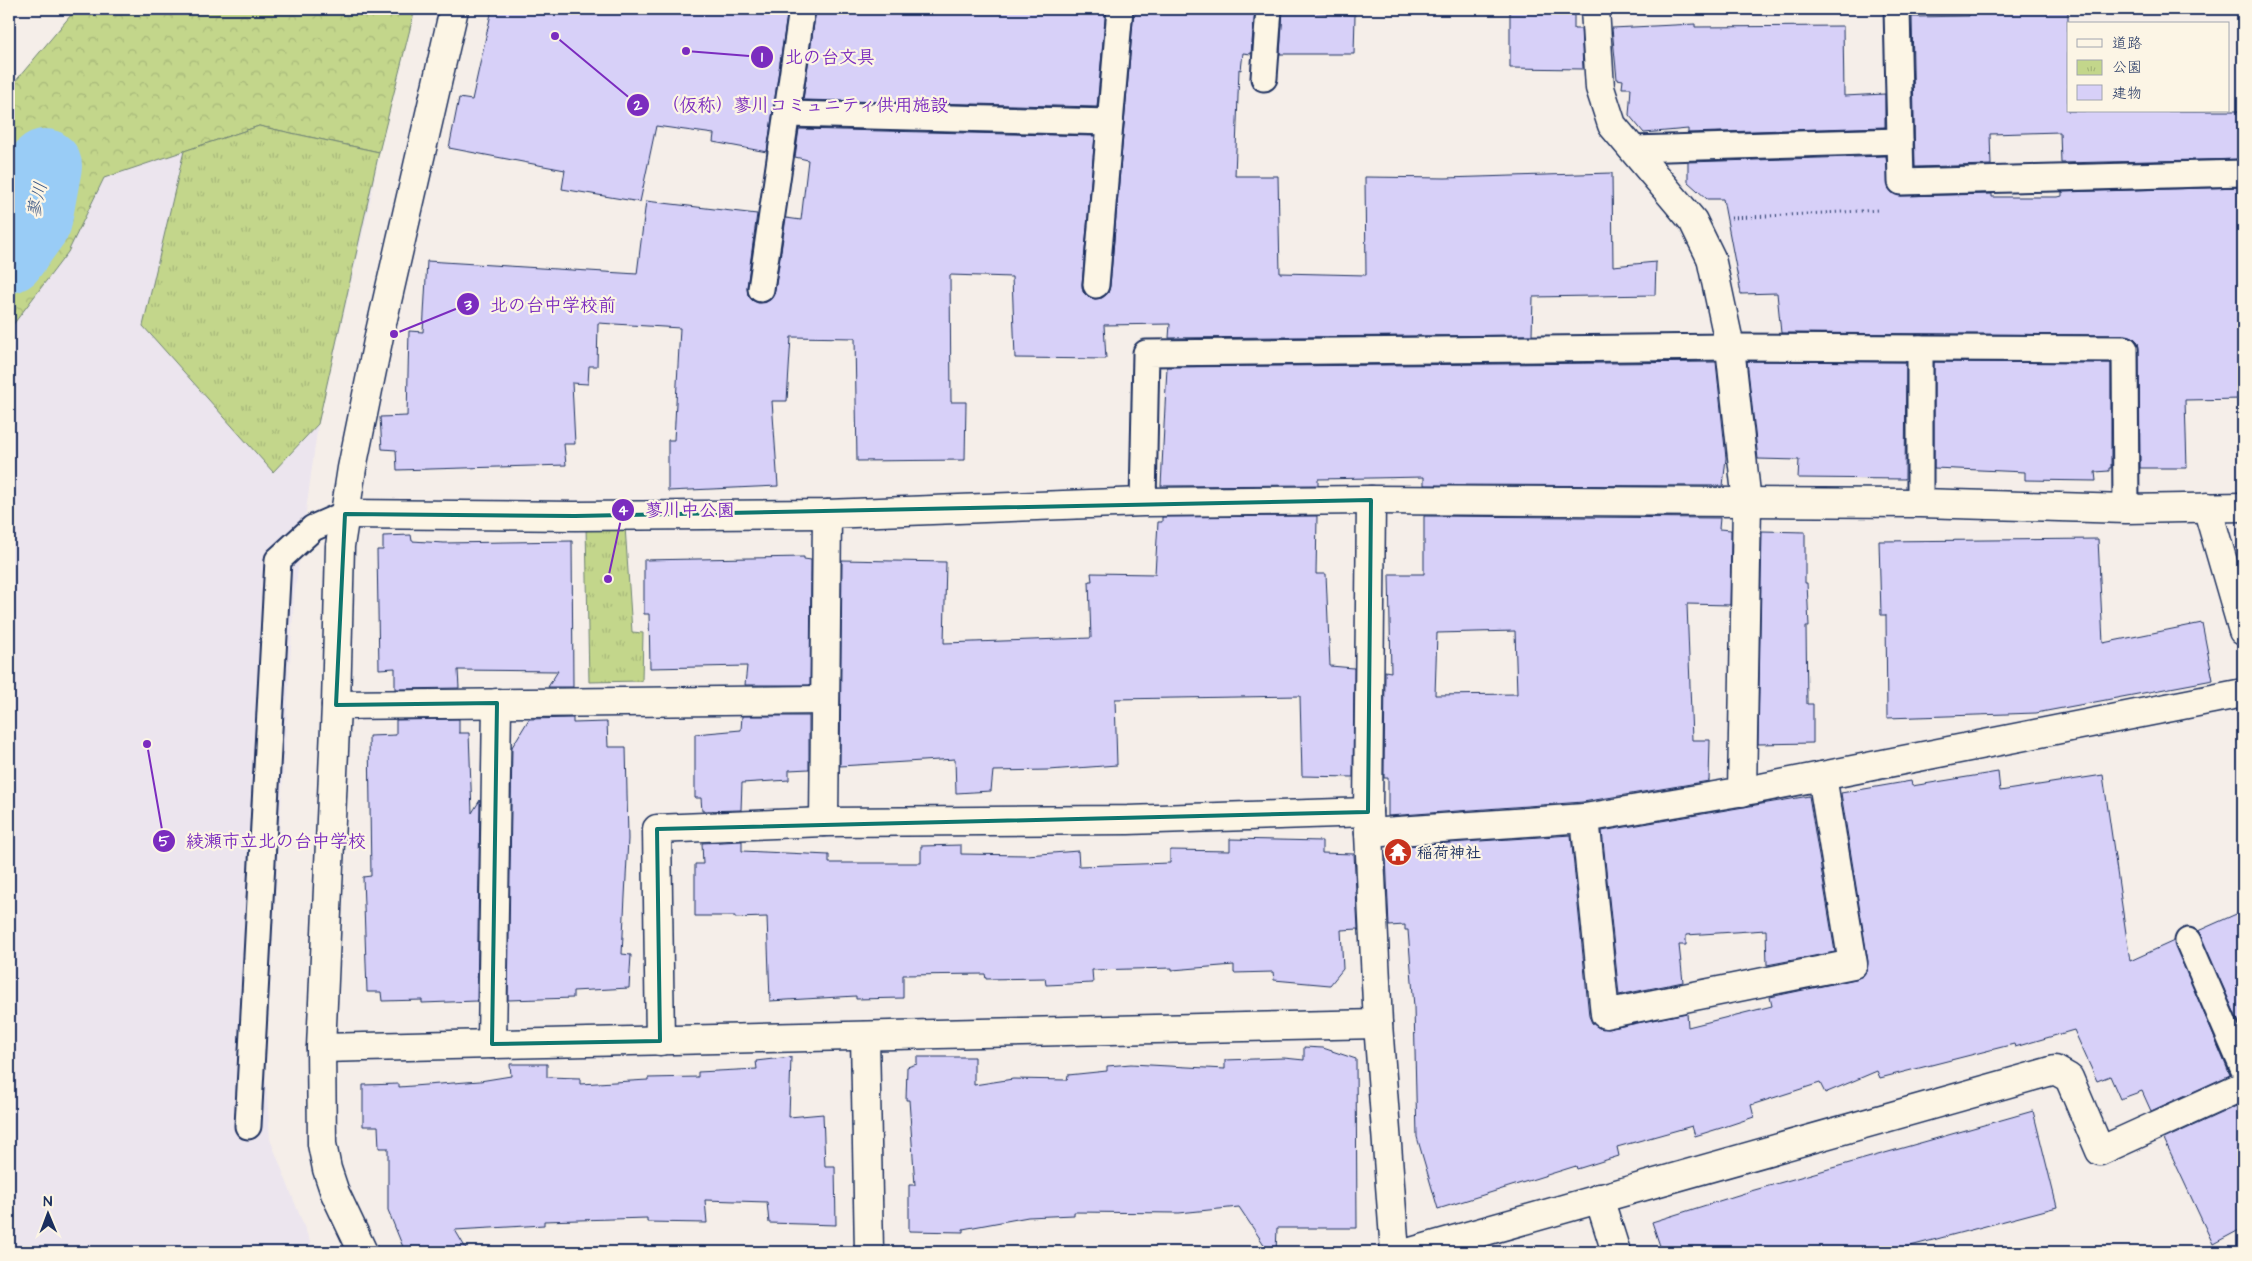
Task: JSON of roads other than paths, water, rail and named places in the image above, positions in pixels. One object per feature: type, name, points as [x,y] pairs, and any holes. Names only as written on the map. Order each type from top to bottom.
[{"type":"street","points":[[363,1252],[335,1193],[327,1169],[322,1144],[321,1048],[336,705],[340,546],[352,468],[379,336],[454,9]]},
{"type":"street","points":[[1595,9],[1600,88],[1612,125],[1693,221],[1711,258],[1730,347],[1747,503],[1742,792]]},
{"type":"street","points":[[345,514],[575,516],[827,514],[1143,502],[1371,500],[1920,503],[2126,509],[2243,507]]},
{"type":"street","points":[[1371,500],[1369,823],[1378,1024],[1395,1252]]},
{"type":"street","points":[[2208,507],[2243,631]]},
{"type":"street","points":[[824,822],[827,514]]},
{"type":"street","points":[[660,1041],[657,829],[824,822],[1128,820],[1369,823],[1585,818],[1742,792],[2243,693]]},
{"type":"street","points":[[336,705],[825,700]]},
{"type":"street","points":[[492,1044],[497,703]]},
{"type":"street","points":[[1585,818],[1605,1014],[1853,964],[1822,776]]},
{"type":"street","points":[[321,1048],[1378,1024]]},
{"type":"street","points":[[865,1036],[869,1252]]},
{"type":"street","points":[[1411,1252],[2055,1070],[2069,1078],[2100,1151],[2243,1086]]},
{"type":"street","points":[[1599,1198],[1616,1252]]},
{"type":"lane","points":[[761,289],[802,9]]},
{"type":"lane","points":[[1096,285],[1120,9]]},
{"type":"lane","points":[[1264,78],[1269,9]]},
{"type":"lane","points":[[1896,9],[1901,182],[2243,173]]},
{"type":"lane","points":[[787,114],[1110,122]]},
{"type":"lane","points":[[1633,150],[1900,141]]},
{"type":"lane","points":[[1143,502],[1146,353],[1730,347],[2125,349],[2126,509]]},
{"type":"lane","points":[[1920,348],[1920,503]]},
{"type":"lane","points":[[248,1126],[278,560],[313,528],[345,514]]},
{"type":"lane","points":[[2188,941],[2243,1068]]},
{"type":"waterway","name":"蓼川","points":[[9,256],[35,220],[45,166]]},
{"type":"place","name":"（仮称）蓼川コミュニティ供用施設","points":[[555,36]]},
{"type":"place","name":"北の台文具","points":[[686,51]]},
{"type":"place","name":"北の台中学校前","points":[[394,334]]},
{"type":"place","name":"蓼川中公園","points":[[608,579]]},
{"type":"place","name":"綾瀬市立北の台中学校","points":[[147,744]]},
{"type":"place","name":"稲荷神社","points":[[1398,852]]}]
